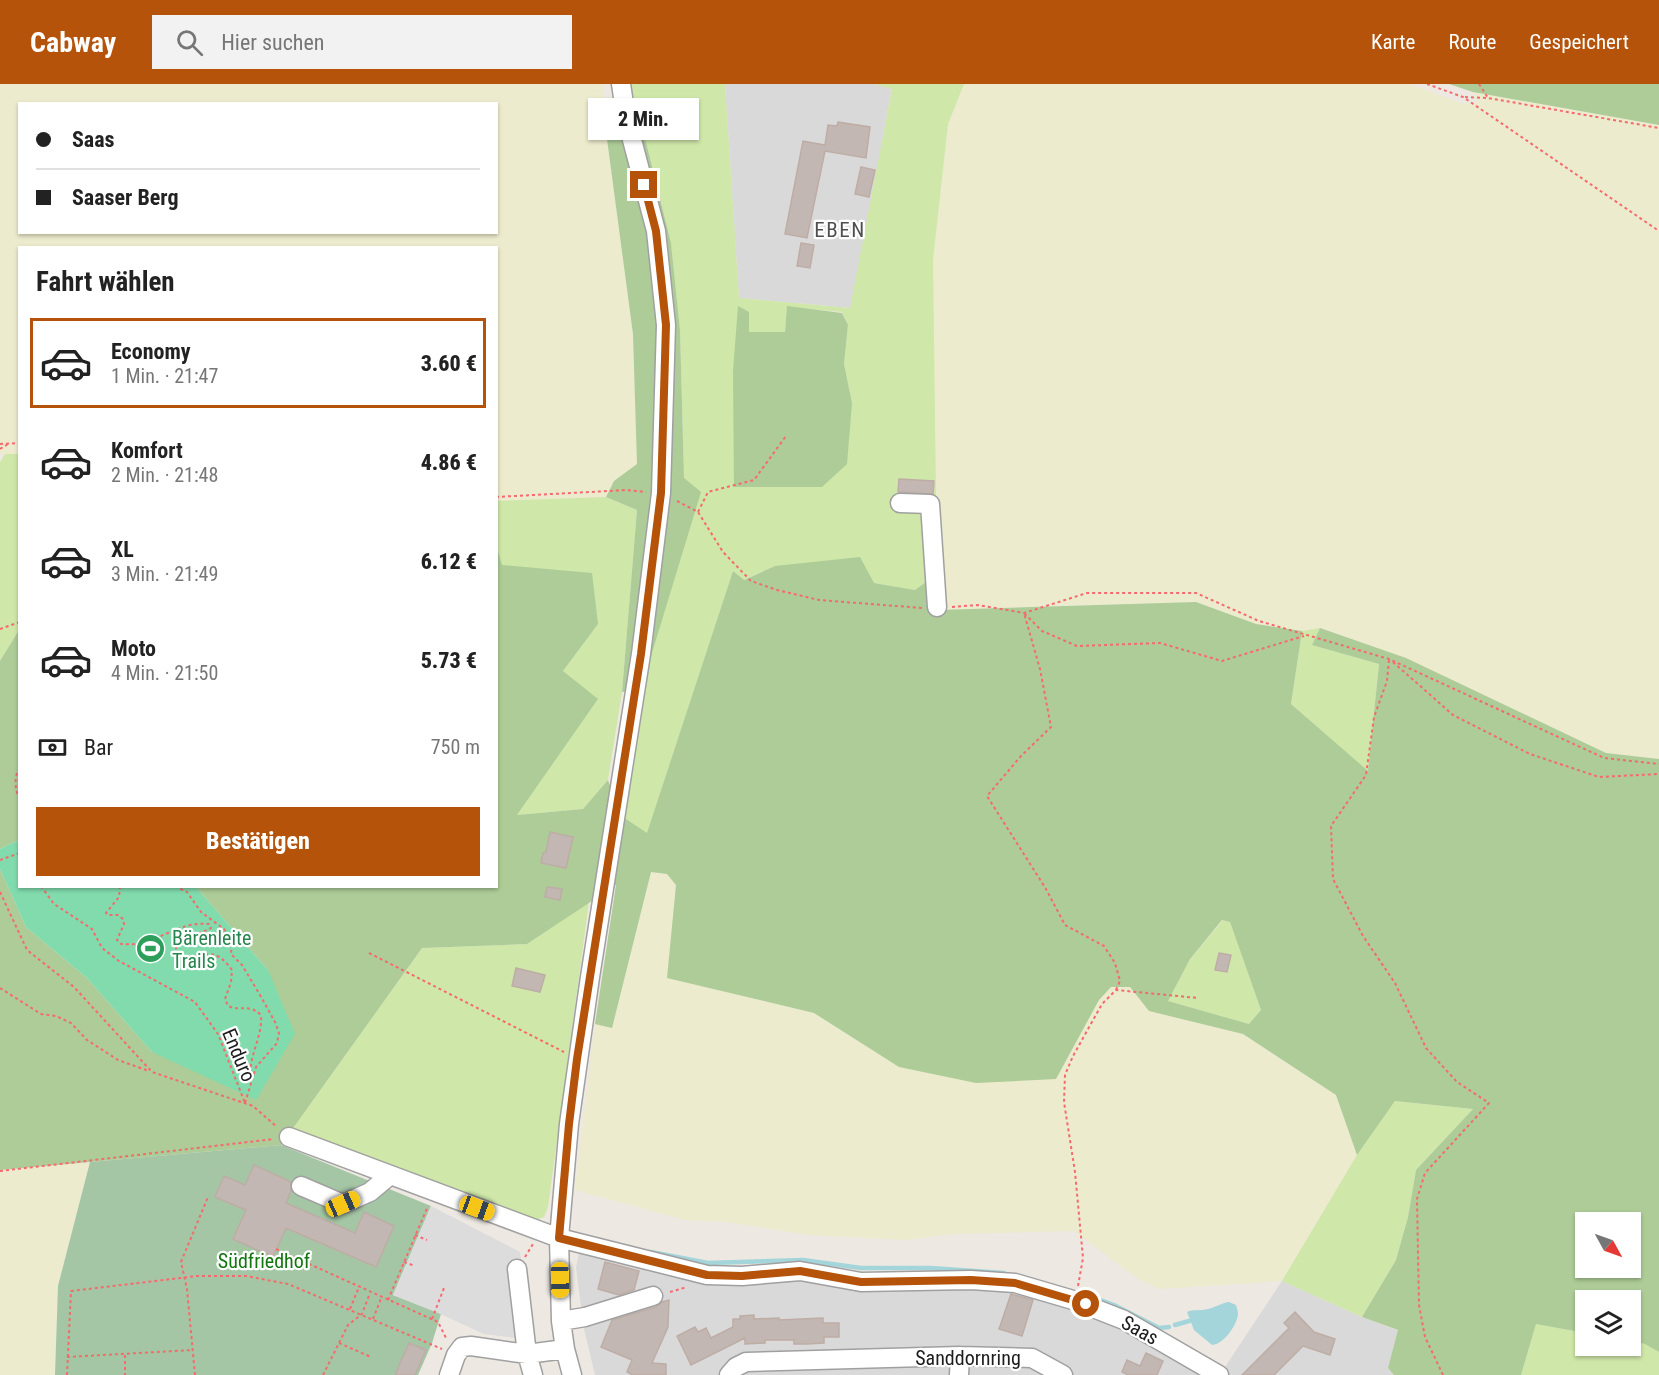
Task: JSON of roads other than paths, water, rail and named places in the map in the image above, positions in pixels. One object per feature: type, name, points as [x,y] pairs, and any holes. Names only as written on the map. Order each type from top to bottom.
[{"type":"street","points":[[572,1375],[561,1321],[559,1238],[569,1124],[577,1059],[641,654],[661,493],[666,325],[656,231],[626,117],[621,84]]},
{"type":"street","points":[[900,503],[930,504],[937,608]]},
{"type":"street","name":"Saas","points":[[288,1137],[559,1238],[707,1275],[742,1276],[800,1271],[869,1282],[971,1280],[1015,1283],[1073,1300],[1124,1320],[1219,1375]]},
{"type":"street","points":[[301,1186],[343,1204],[369,1192],[389,1176]]},
{"type":"street","points":[[517,1269],[526,1354],[533,1375]]},
{"type":"street","points":[[561,1321],[585,1317],[653,1296]]},
{"type":"street","points":[[449,1375],[456,1355],[462,1347],[471,1346],[526,1354],[565,1349]]},
{"type":"street","points":[[959,1375],[960,1356]]},
{"type":"street","name":"Sanddornring","points":[[729,1375],[736,1367],[746,1362],[833,1368],[960,1356],[1032,1358],[1064,1375]]},
{"type":"water","points":[[1229,1302],[1236,1305],[1237,1319],[1225,1338],[1212,1345],[1194,1330],[1187,1312],[1208,1309]]},
{"type":"waterway","points":[[651,1252],[708,1263],[803,1260],[861,1268],[930,1268],[1004,1273]]},
{"type":"waterway","points":[[1087,1295],[1114,1305],[1159,1328],[1169,1327]]},
{"type":"waterway","points":[[1175,1325],[1189,1321]]},
{"type":"place","name":"Bärenleite Trails","points":[[151,949]]},
{"type":"district","name":"EBEN","points":[[840,230]]},
{"type":"park label","name":"Südfriedhof","points":[[264,1261]]}]
